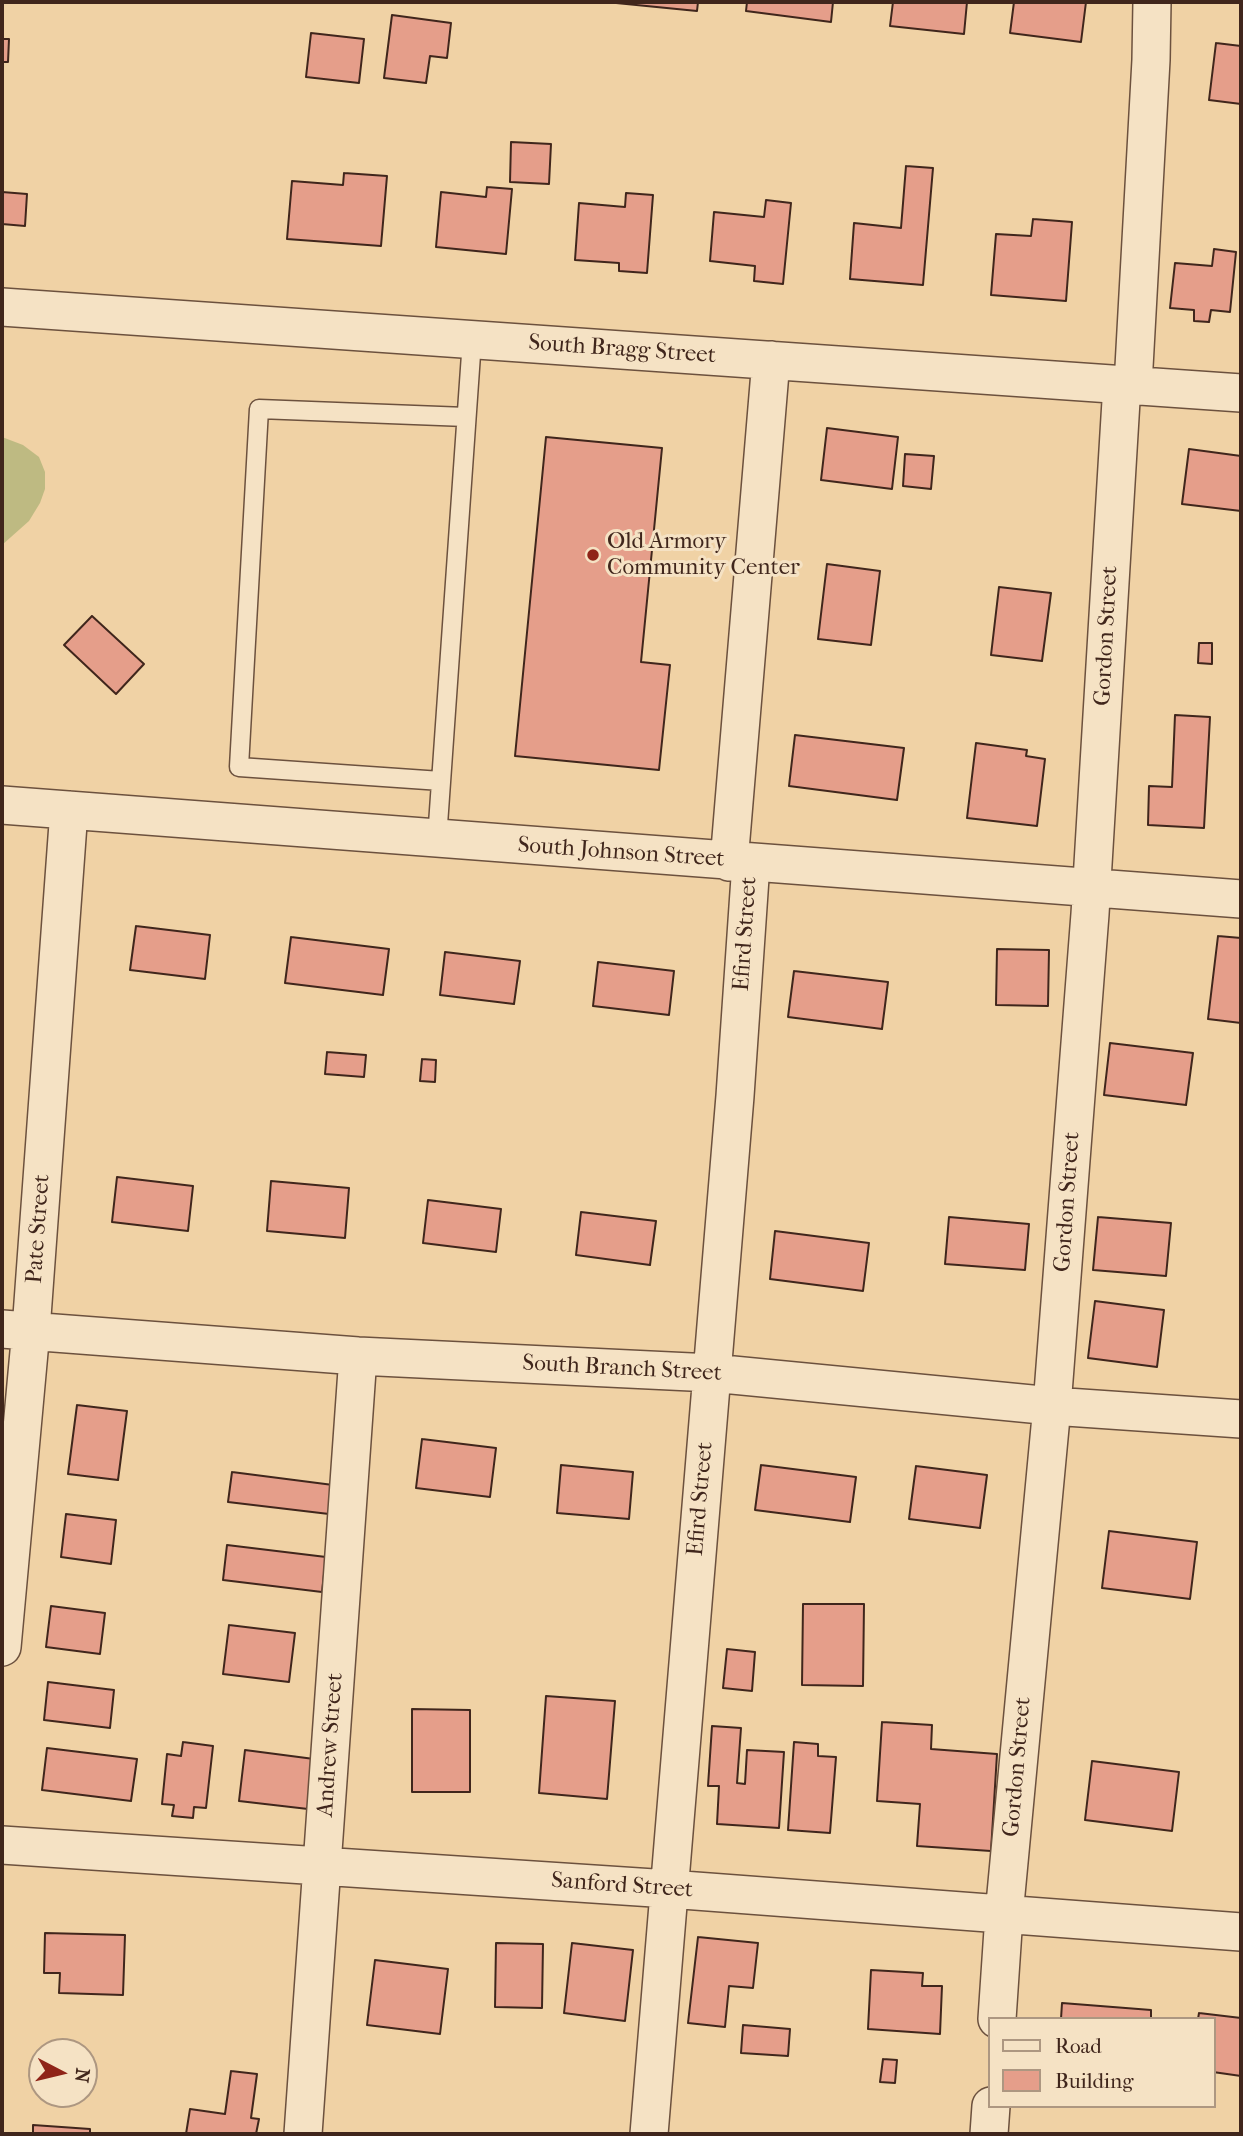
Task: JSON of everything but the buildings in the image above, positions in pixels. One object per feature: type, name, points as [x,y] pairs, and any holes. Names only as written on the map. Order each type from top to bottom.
[{"type":"street","name":"Gordon Street","points":[[997,2017],[1004,1915],[1052,1406],[1092,888],[1151,60],[1152,2]]},
{"type":"street","name":"South Bragg Street","points":[[2,307],[1241,393]]},
{"type":"street","name":"Efird Street","points":[[649,2134],[735,1096],[740,862],[771,360]]},
{"type":"street","name":"South Johnson Street","points":[[2,805],[1241,899]]},
{"type":"street","name":"Pate Street","points":[[2,1647],[17,1330],[69,810]]},
{"type":"street","name":"South Branch Street","points":[[17,1330],[358,1356],[712,1373],[1052,1406],[1241,1419]]},
{"type":"street","name":"Andrew Street","points":[[303,2134],[358,1356]]},
{"type":"street","name":"Sanford Street","points":[[2,1845],[669,1889],[1241,1932]]},
{"type":"street","points":[[989,2134],[991,2108]]},
{"type":"lane","points":[[437,839],[472,340]]},
{"type":"lane","points":[[441,781],[239,767],[259,409],[466,417]]},
{"type":"shaded area","points":[[2,437],[23,445],[39,457],[45,472],[45,489],[29,521],[2,545]]},
{"type":"place","name":"Old Armory Community Center","points":[[593,555]]}]
